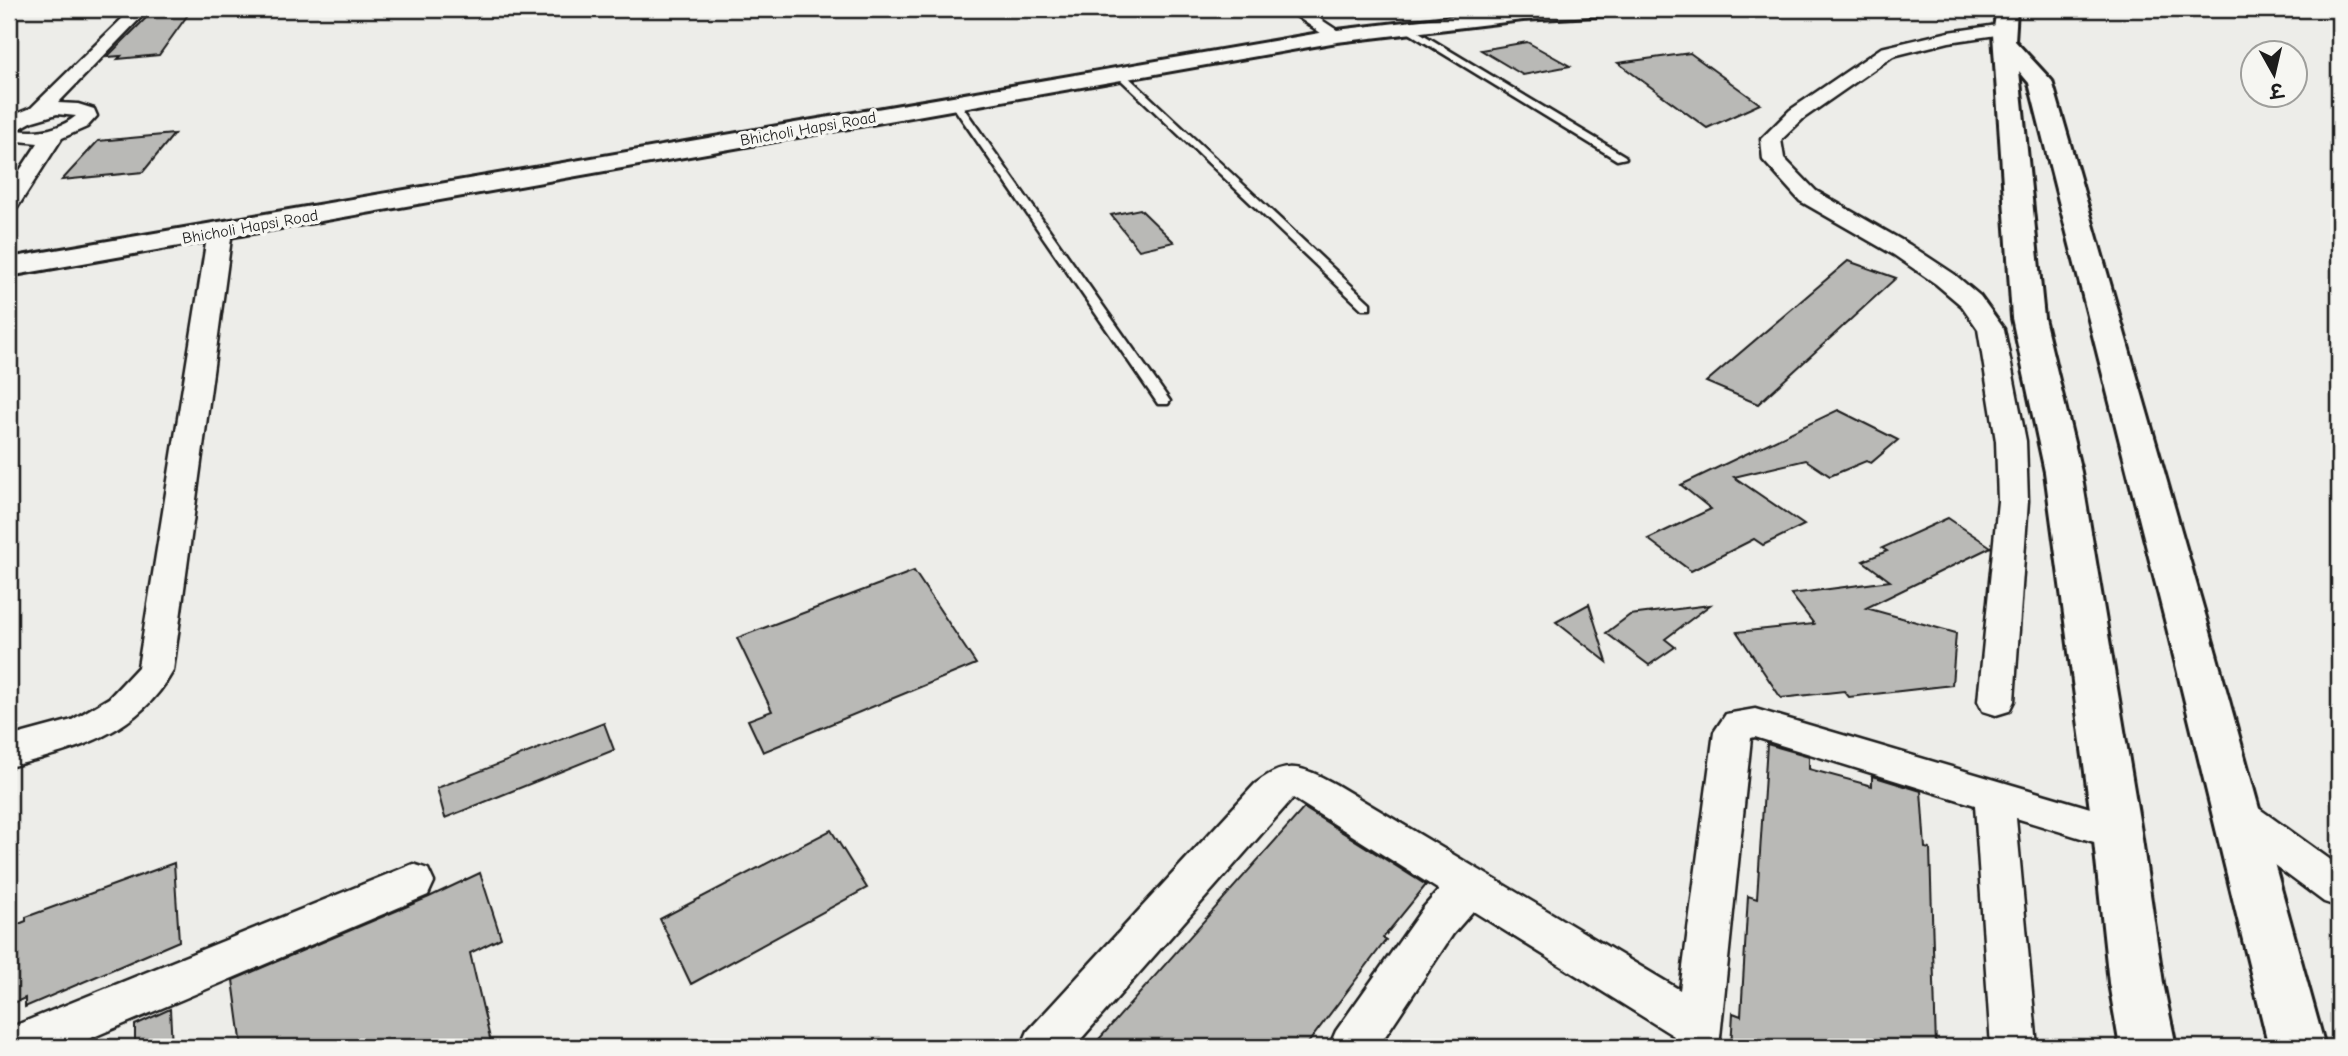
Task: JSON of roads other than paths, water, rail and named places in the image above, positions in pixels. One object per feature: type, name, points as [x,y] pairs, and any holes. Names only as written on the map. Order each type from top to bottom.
[{"type":"street","points":[[20,119],[141,9]]},
{"type":"street","points":[[1294,9],[1337,36]]},
{"type":"street","name":"Bhicholi Hapsi Road","points":[[9,267],[1337,36],[1523,15],[1610,9]]},
{"type":"street","points":[[1996,701],[2013,501],[2011,441],[1991,329],[1971,301],[1945,279],[1902,250],[1808,196],[1774,160],[1771,139],[1807,107],[1887,52],[2005,27]]},
{"type":"street","points":[[2005,27],[2040,81],[2188,628],[2297,1047]]},
{"type":"street","points":[[2005,27],[2028,318],[2063,472],[2117,832],[2136,983],[2148,1047]]},
{"type":"street","points":[[9,134],[29,137],[55,133],[77,125],[87,116],[86,113],[74,109],[20,119]]},
{"type":"street","points":[[9,203],[55,133]]},
{"type":"street","points":[[9,752],[83,731],[122,708],[155,671],[220,231]]},
{"type":"street","points":[[1044,1047],[1269,796],[1285,782],[1299,783],[1321,795],[1469,887],[1697,1036],[1735,727],[1755,723],[2117,832]]},
{"type":"street","points":[[1994,794],[2014,1047]]},
{"type":"street","points":[[2236,814],[2339,889]]},
{"type":"street","points":[[18,1047],[413,882]]},
{"type":"street","points":[[1352,1047],[1438,921],[1469,887]]},
{"type":"lane","points":[[1409,29],[1621,158]]},
{"type":"lane","points":[[1120,74],[1366,306]]},
{"type":"lane","points":[[955,103],[1163,401]]}]
